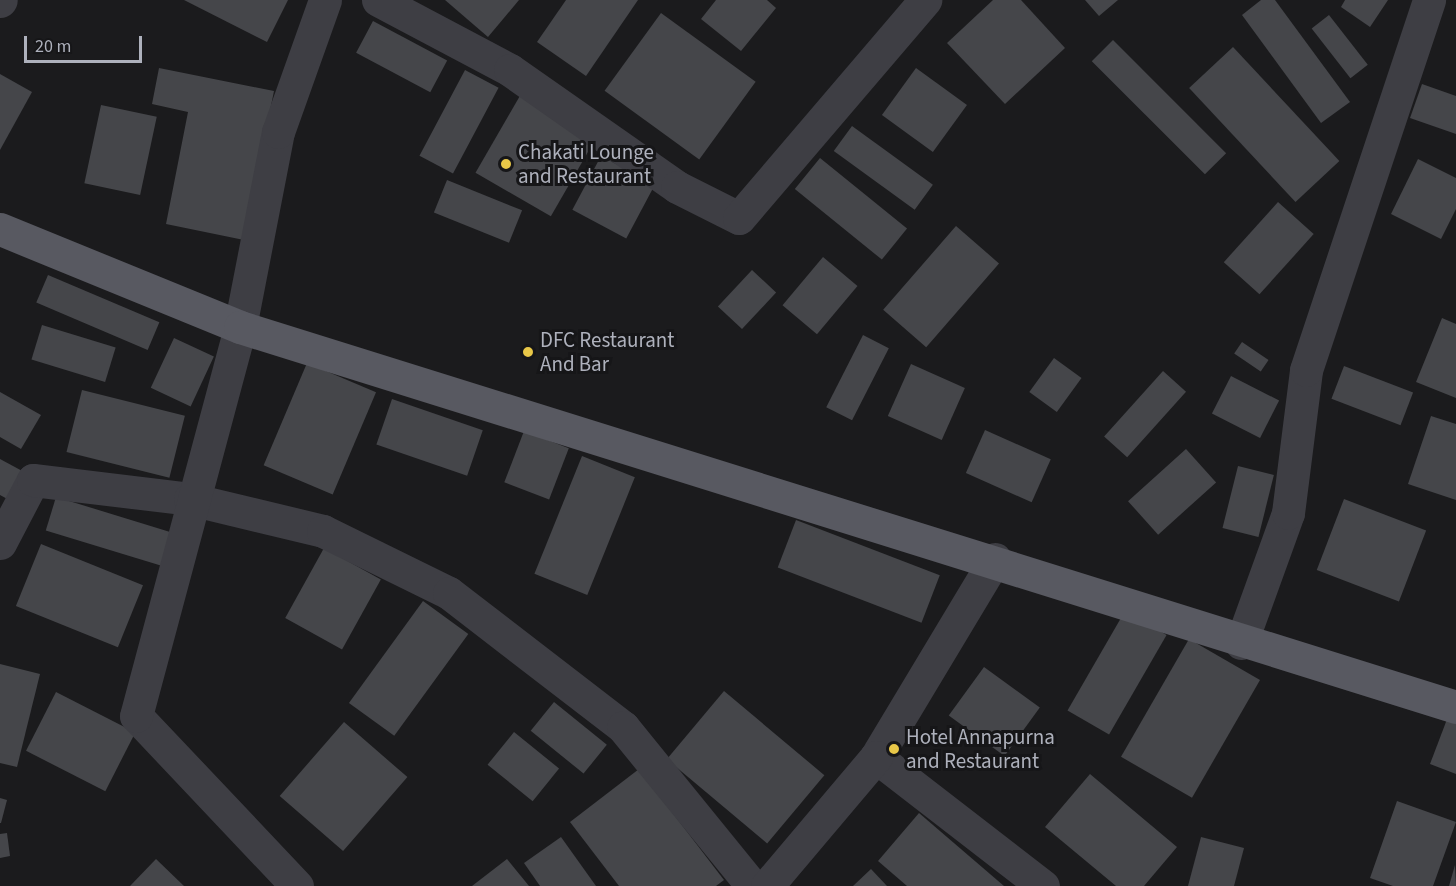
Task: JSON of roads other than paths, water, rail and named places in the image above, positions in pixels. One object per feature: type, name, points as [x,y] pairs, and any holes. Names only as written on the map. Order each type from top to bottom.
[{"type":"main road","points":[[0,229],[240,327],[995,559],[1241,643],[1456,707]]},
{"type":"street","points":[[297,886],[136,716],[190,499],[240,327],[278,132],[325,0]]},
{"type":"street","points":[[378,0],[510,70],[677,187],[739,218],[925,0]]},
{"type":"street","points":[[1241,643],[1288,513],[1305,370],[1430,0]]},
{"type":"street","points":[[0,543],[33,480],[190,499],[323,531],[449,593],[623,727],[752,886]]},
{"type":"street","points":[[767,886],[876,757],[995,559]]},
{"type":"street","points":[[876,757],[1043,886]]},
{"type":"place","name":"Chakati Lounge and Restaurant","points":[[506,164]]},
{"type":"place","name":"DFC Restaurant And Bar","points":[[528,352]]},
{"type":"place","name":"Hotel Annapurna and Restaurant","points":[[894,749]]}]
